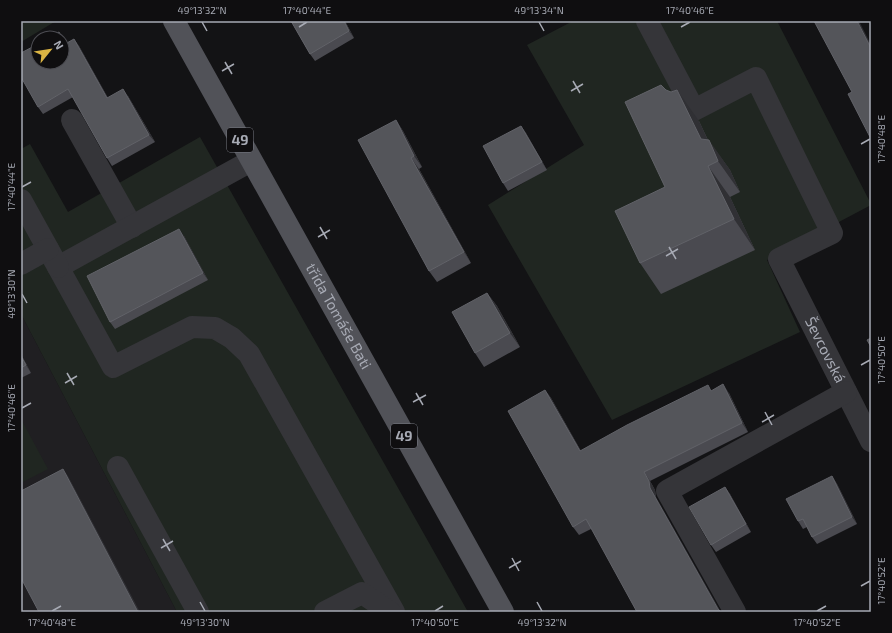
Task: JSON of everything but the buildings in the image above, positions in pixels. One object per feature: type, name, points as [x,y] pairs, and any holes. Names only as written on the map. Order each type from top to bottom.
[{"type":"main road","name":"třída Tomáše Bati","points":[[174,21],[503,612]]},
{"type":"street","name":"Ševcovská","points":[[647,21],[694,110],[756,78],[832,233],[780,259],[871,441]]},
{"type":"street","points":[[72,120],[132,226]]},
{"type":"street","points":[[21,264],[53,258],[132,226],[251,160]]},
{"type":"street","points":[[21,200],[113,367],[192,327],[215,328],[232,338],[249,354],[394,612]]},
{"type":"street","points":[[735,612],[667,491],[846,392]]},
{"type":"street","points":[[118,467],[198,612]]},
{"type":"street","points":[[325,612],[362,593],[390,612]]},
{"type":"shaded area","points":[[21,21],[56,21],[41,30],[30,30],[30,37],[21,42]]},
{"type":"shaded area","points":[[573,21],[777,21],[871,204],[767,260],[800,332],[612,420],[488,205],[584,145],[527,45]]},
{"type":"shaded area","points":[[200,137],[468,612],[177,612],[21,314],[21,149],[30,144],[68,212]]},
{"type":"shaded area","points":[[21,314],[177,612],[21,612]]},
{"type":"shaded area","points":[[21,419],[48,469],[21,483]]}]
